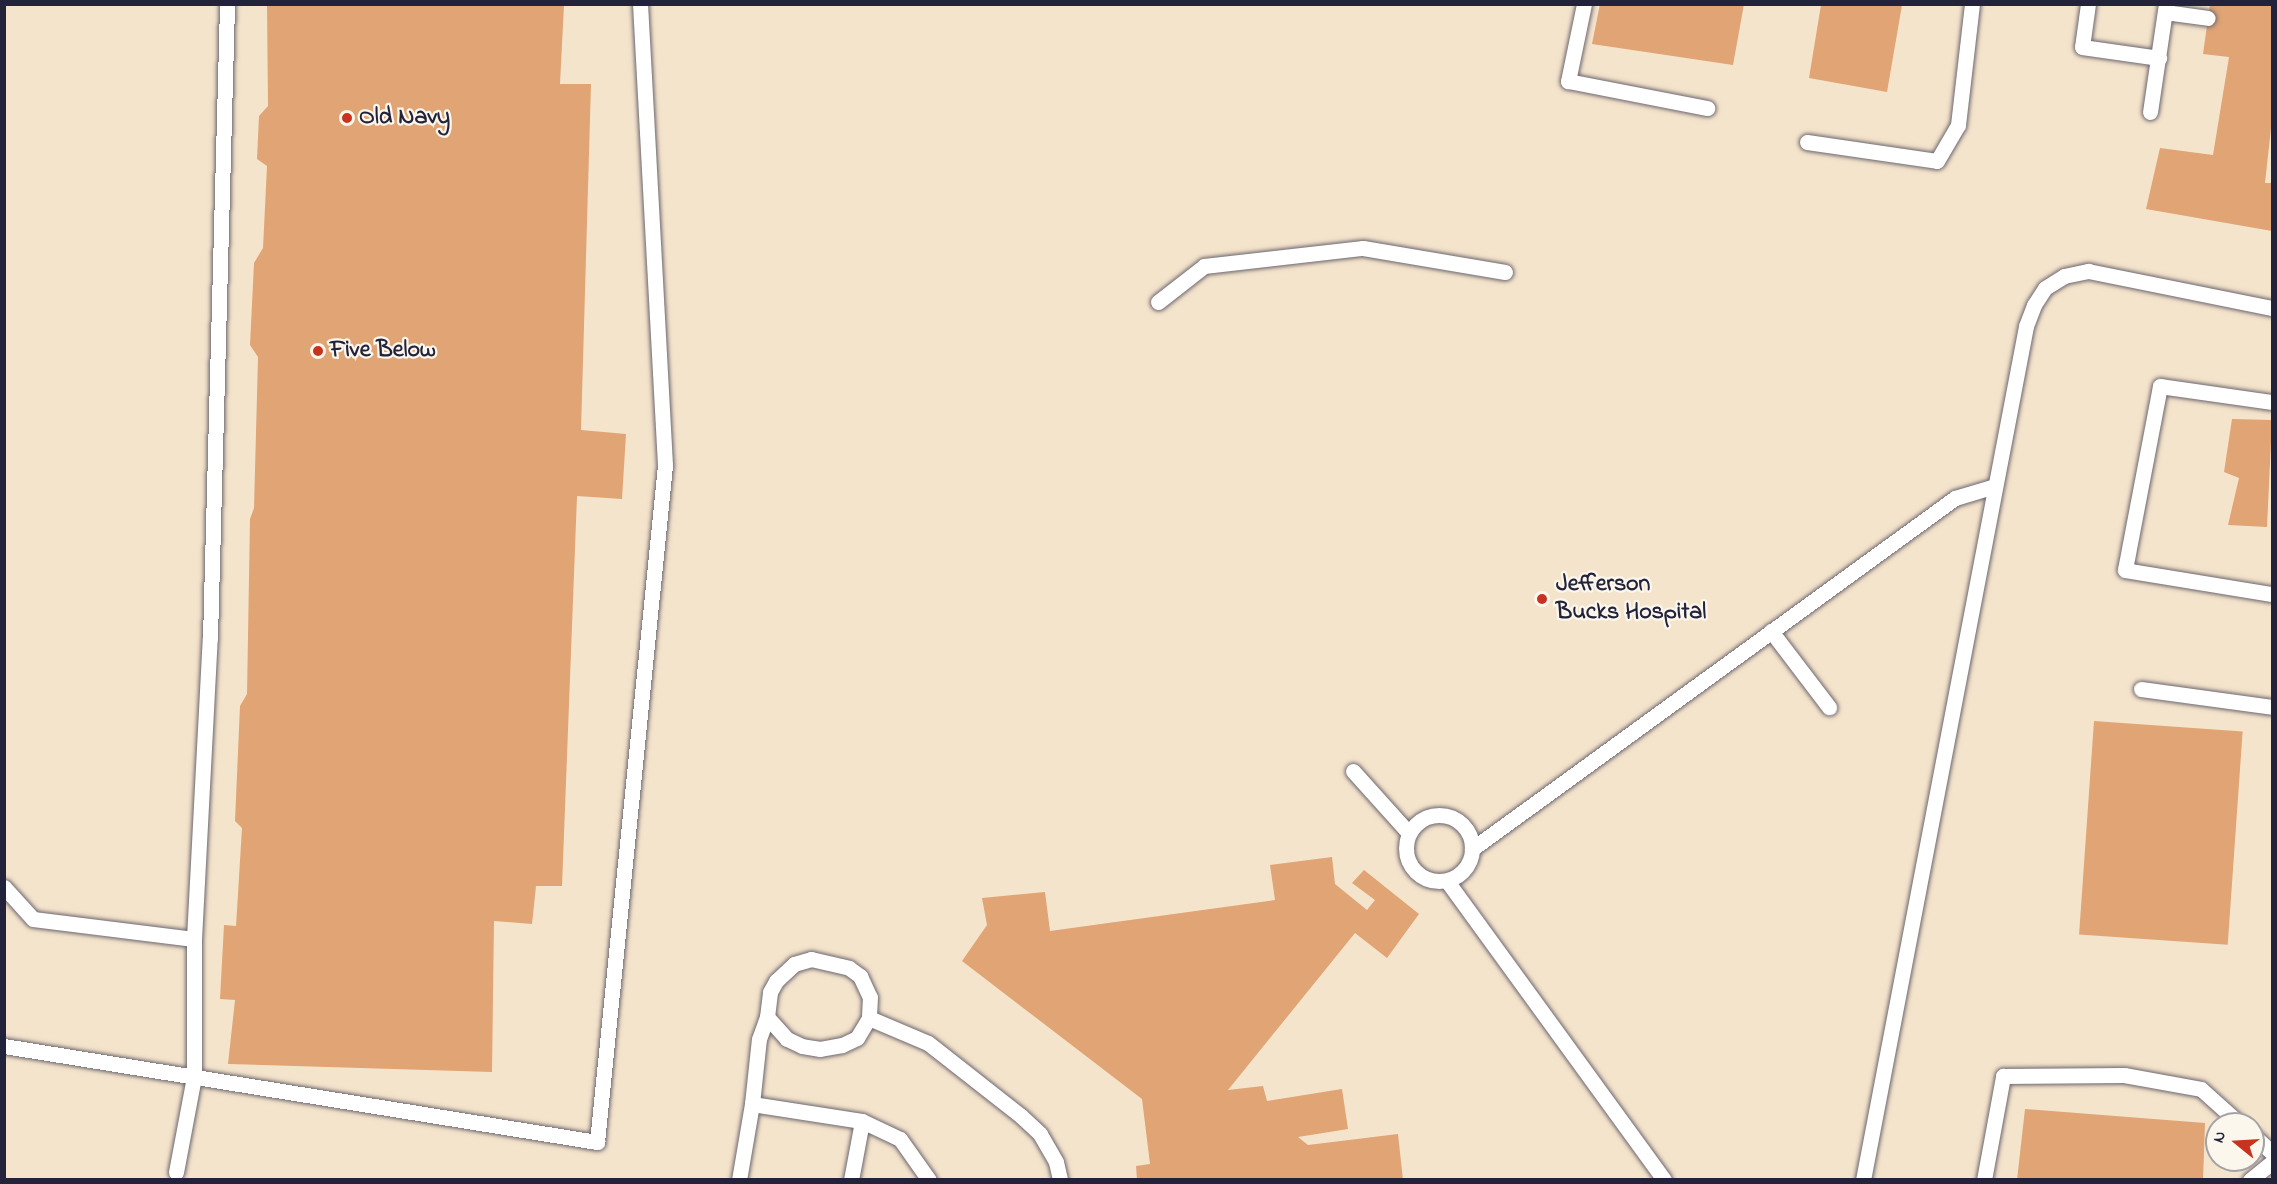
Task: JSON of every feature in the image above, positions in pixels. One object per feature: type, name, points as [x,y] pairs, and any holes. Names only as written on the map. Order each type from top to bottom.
[{"type":"lane","points":[[176,1172],[194,1077],[194,939],[210,638],[227,4]]},
{"type":"lane","points":[[4,1046],[597,1142],[665,465],[640,4]]},
{"type":"lane","points":[[1584,4],[1568,81],[1707,108]]},
{"type":"lane","points":[[1807,142],[1937,161],[1958,125],[1972,4]]},
{"type":"lane","points":[[2088,4],[2082,47],[2159,58]]},
{"type":"lane","points":[[2150,112],[2166,8],[2208,18]]},
{"type":"lane","points":[[1158,302],[1204,266],[1363,248],[1505,272]]},
{"type":"lane","points":[[1863,1179],[2026,326],[2045,288],[2064,276],[2088,271],[2109,272],[2272,308]]},
{"type":"lane","points":[[2272,402],[2160,386],[2125,570],[2272,594]]},
{"type":"lane","points":[[1472,849],[1618,747],[1771,631],[1955,498],[1995,486]]},
{"type":"lane","points":[[1771,631],[1829,707]]},
{"type":"lane","points":[[2141,689],[2272,707]]},
{"type":"lane","points":[[1353,771],[1408,832]]},
{"type":"lane","points":[[1442,814],[1461,824],[1472,849],[1469,866],[1448,881],[1424,878],[1414,870],[1406,852],[1408,832],[1422,819],[1442,814]]},
{"type":"lane","points":[[1448,881],[1664,1179]]},
{"type":"lane","points":[[4,887],[33,919],[194,939]]},
{"type":"lane","points":[[739,1179],[752,1104],[759,1040],[767,1017],[770,992],[776,981],[794,964],[811,959],[837,963],[861,976],[870,997],[869,1018],[856,1038],[820,1049],[787,1039],[767,1017]]},
{"type":"lane","points":[[869,1018],[928,1043],[1021,1116],[1040,1134],[1056,1162],[1060,1179]]},
{"type":"lane","points":[[1984,1179],[2003,1076],[2124,1075],[2201,1089],[2227,1112]]},
{"type":"lane","points":[[752,1104],[862,1121],[900,1139],[928,1179]]},
{"type":"lane","points":[[850,1179],[862,1121]]},
{"type":"lane","points":[[2250,1179],[2272,1162]]},
{"type":"building","points":[[1600,4],[1744,4],[1733,65],[1592,44]]},
{"type":"building","points":[[2210,4],[2272,4],[2272,119],[2265,183],[2272,183],[2272,231],[2146,209],[2160,148],[2213,155],[2229,57],[2203,54]]},
{"type":"building","points":[[267,5],[564,5],[560,84],[591,84],[581,430],[626,434],[622,499],[577,496],[562,886],[536,886],[532,924],[494,921],[492,1072],[228,1064],[235,1000],[220,999],[224,925],[236,926],[242,828],[235,821],[240,706],[247,694],[250,519],[254,508],[258,357],[250,345],[254,263],[263,248],[267,166],[257,159],[259,116],[268,106]]},
{"type":"building","points":[[1821,5],[1902,5],[1887,92],[1809,78]]},
{"type":"building","points":[[2232,419],[2272,420],[2267,527],[2228,525],[2239,478],[2224,472]]},
{"type":"building","points":[[2094,721],[2243,731],[2228,945],[2079,934]]},
{"type":"building","points":[[1332,857],[1335,884],[1367,910],[1375,900],[1352,883],[1364,870],[1419,914],[1387,958],[1355,933],[1228,1090],[1263,1086],[1267,1101],[1342,1089],[1348,1129],[1298,1137],[1308,1145],[1398,1134],[1403,1180],[1137,1180],[1136,1166],[1150,1164],[1142,1099],[962,961],[987,925],[982,898],[1045,892],[1050,931],[1275,900],[1270,865]]},
{"type":"building","points":[[2025,1109],[2205,1123],[2203,1180],[2017,1180]]},
{"type":"place","name":"Old Navy","points":[[347,118]]},
{"type":"place","name":"Five Below","points":[[318,351]]},
{"type":"place","name":"Jefferson Bucks Hospital","points":[[1542,599]]}]
